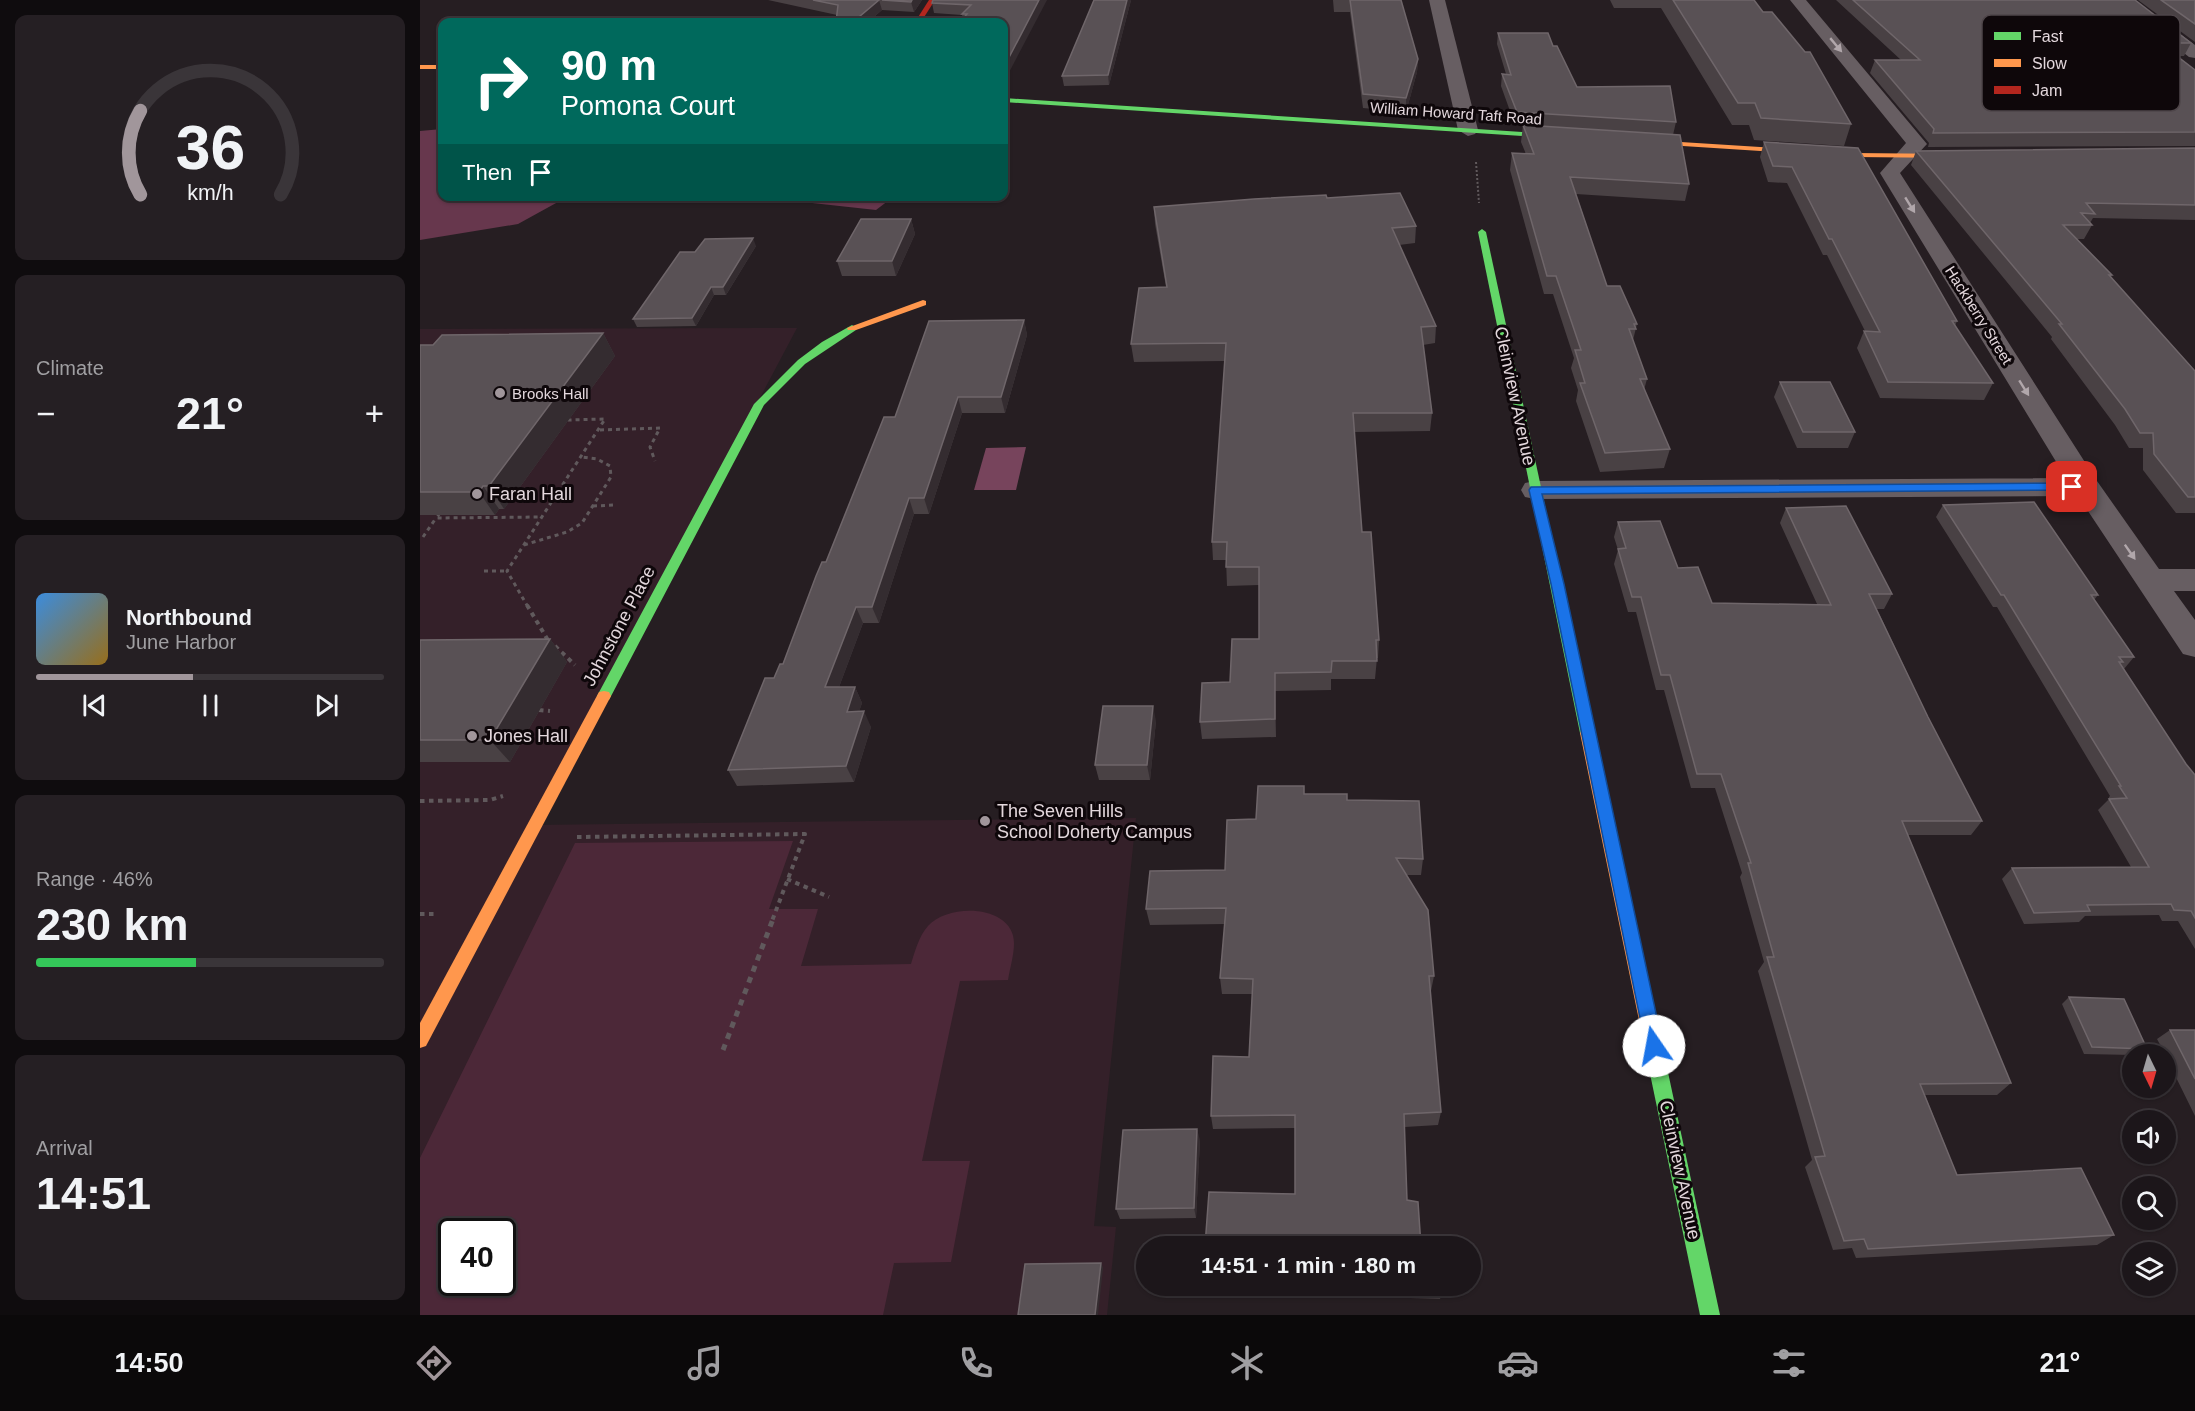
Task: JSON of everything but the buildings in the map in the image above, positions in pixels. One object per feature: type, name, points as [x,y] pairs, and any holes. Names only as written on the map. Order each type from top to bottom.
[{"type":"street","points":[[921,18],[932,0]]},
{"type":"street","points":[[1437,0],[1468,130]]},
{"type":"street","name":"Hackberry Street","points":[[1798,0],[1917,144],[1903,156],[1890,173],[2086,487],[2195,645]]},
{"type":"street","points":[[2124,0],[2144,15]]},
{"type":"street","points":[[2180,42],[2195,53]]},
{"type":"street","points":[[420,67],[438,67]]},
{"type":"street","name":"William Howard Taft Road","points":[[1008,100],[1585,138]]},
{"type":"street","points":[[1620,140],[1853,155],[1971,156]]},
{"type":"street","name":"Cleinview Avenue","points":[[1482,232],[1710,1315]]},
{"type":"street","name":"Johnstone Place","points":[[420,1040],[759,404],[784,373],[832,338],[891,312],[923,303]]},
{"type":"street","points":[[1535,490],[2086,487]]},
{"type":"street","points":[[2150,580],[2195,580]]},
{"type":"path","points":[[1475,155],[1482,232]]},
{"type":"path","points":[[507,571],[605,419],[568,420]]},
{"type":"path","points":[[599,430],[660,428],[650,447],[655,460]]},
{"type":"path","points":[[524,545],[567,532],[582,523],[593,506],[611,477],[610,466],[597,459],[581,456]]},
{"type":"path","points":[[593,506],[615,506]]},
{"type":"path","points":[[423,537],[442,511]]},
{"type":"path","points":[[436,518],[542,517]]},
{"type":"path","points":[[484,571],[507,571]]},
{"type":"path","points":[[507,571],[545,638],[576,663],[572,673]]},
{"type":"path","points":[[549,720],[554,711]]},
{"type":"path","points":[[420,801],[490,800],[508,792]]},
{"type":"path","points":[[572,837],[805,834],[723,1050]]},
{"type":"path","points":[[788,879],[829,897]]},
{"type":"shaded area","points":[[438,129],[438,201],[560,201],[518,224],[420,240],[420,131]]},
{"type":"shaded area","points":[[794,201],[888,201],[876,210]]},
{"type":"shaded area","name":"The Seven Hills School Doherty Campus","points":[[797,328],[533,825],[1136,818],[1094,1226],[1116,1227],[1107,1315],[420,1315],[420,329]]},
{"type":"shaded area","points":[[1026,447],[1016,490],[974,490],[986,448]]},
{"type":"shaded area","points":[[793,841],[769,909],[818,909],[801,966],[911,964],[928,926],[938,918],[950,913],[979,911],[1004,921],[1011,930],[1014,948],[1008,980],[960,981],[922,1161],[970,1161],[951,1262],[894,1263],[883,1315],[420,1315],[420,1158],[575,843]]},
{"type":"traffic: fast","points":[[1008,100],[1567,137]]},
{"type":"traffic: fast","points":[[1482,232],[1587,733]]},
{"type":"traffic: fast","points":[[604,696],[759,404],[802,362],[852,328]]},
{"type":"traffic: fast","points":[[1651,1035],[1710,1315]]},
{"type":"traffic: slow","points":[[420,67],[438,67]]},
{"type":"traffic: slow","points":[[1636,141],[1853,155],[1959,156]]},
{"type":"traffic: slow","points":[[852,328],[923,303]]},
{"type":"traffic: slow","points":[[420,1040],[604,696]]},
{"type":"traffic: slow","points":[[1587,733],[1651,1035]]},
{"type":"traffic: jam","points":[[921,18],[932,0]]},
{"type":"place","name":"Brooks Hall","points":[[500,393]]},
{"type":"place","name":"Faran Hall","points":[[477,494]]},
{"type":"place","name":"Jones Hall","points":[[472,736]]},
{"type":"place","name":"The Seven Hills School Doherty Campus","points":[[985,821]]},
{"type":"route","points":[[1654,1046],[1557,584],[1535,490],[2072,487]]}]
